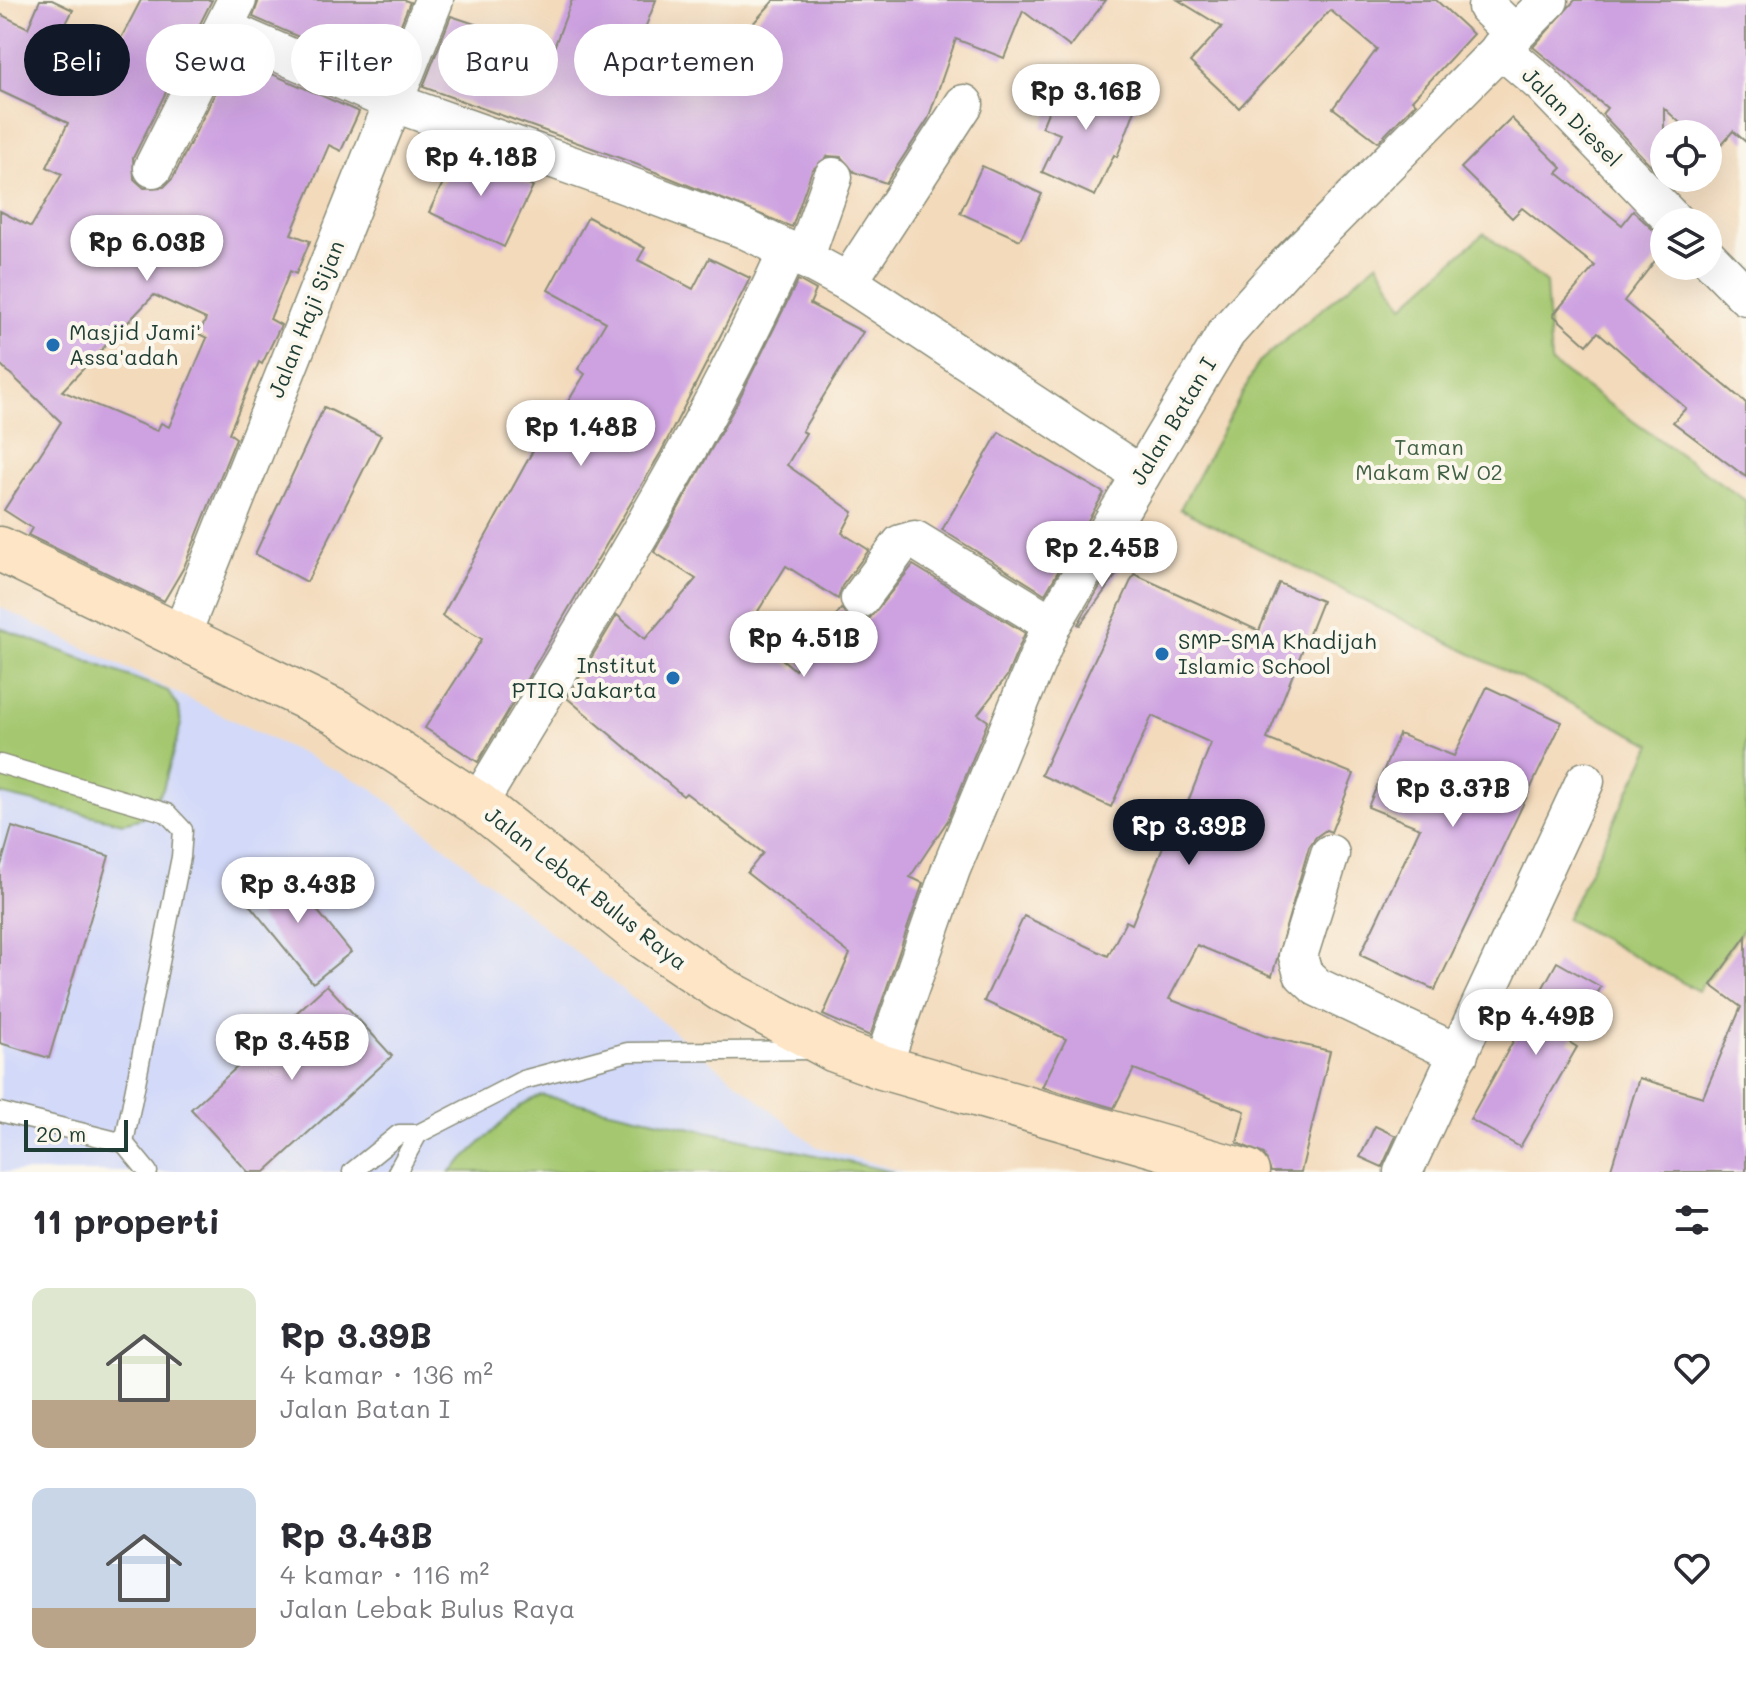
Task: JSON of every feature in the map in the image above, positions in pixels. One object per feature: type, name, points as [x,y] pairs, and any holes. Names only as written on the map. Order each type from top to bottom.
[{"type":"main road","name":"Jalan Lebak Bulus Raya","points":[[0,549],[336,712],[478,804],[679,961],[721,989],[835,1050],[882,1067],[1247,1172]]},
{"type":"street","name":"Jalan Haji Sijan","points":[[180,638],[434,0]]},
{"type":"street","name":"Jalan Batan I","points":[[882,1067],[951,869],[1052,624],[1226,333],[1285,267],[1549,0]]},
{"type":"street","name":"Jalan Diesel","points":[[1487,7],[1508,41],[1542,84],[1662,208]]},
{"type":"street","points":[[153,168],[231,14],[392,102],[625,184],[744,229],[796,254],[848,282],[1141,475]]},
{"type":"street","points":[[848,282],[964,104]]},
{"type":"street","points":[[478,804],[650,516],[757,318],[796,254],[833,177]]},
{"type":"street","points":[[1722,271],[1746,296]]},
{"type":"street","points":[[860,599],[901,544],[915,540],[1052,624]]},
{"type":"street","points":[[1403,1172],[1585,781]]},
{"type":"street","points":[[1330,854],[1298,956],[1303,974],[1317,987],[1459,1054]]},
{"type":"lane","points":[[0,764],[167,813],[183,830],[181,857],[124,1143]]},
{"type":"lane","points":[[352,1172],[399,1134],[418,1134],[484,1097],[523,1080],[628,1052],[835,1050]]},
{"type":"lane","points":[[0,1112],[124,1143],[148,1172]]},
{"type":"lane","points":[[397,1172],[418,1134]]},
{"type":"shaded area","points":[[0,607],[372,788],[817,1147],[904,1172],[0,1172]]},
{"type":"green space","name":"Taman Makam RW 02","points":[[1484,233],[1546,283],[1551,363],[1746,501],[1746,926],[1698,991],[1566,919],[1652,744],[1180,509],[1259,362],[1378,262],[1403,306]]},
{"type":"green space","points":[[0,628],[168,691],[179,709],[181,724],[163,789],[142,818],[123,823],[0,794]]},
{"type":"green space","points":[[541,1095],[893,1172],[450,1172],[521,1105]]},
{"type":"building","points":[[40,0],[52,0],[73,10],[66,24],[30,24]]},
{"type":"building","points":[[141,0],[212,0],[200,24],[146,24],[146,96],[164,96],[133,158],[134,179],[144,188],[164,187],[173,178],[214,96],[275,96],[275,75],[291,82],[291,96],[322,96],[359,112],[341,151],[329,145],[291,234],[310,241],[296,274],[290,271],[270,319],[281,325],[262,364],[259,362],[229,433],[236,438],[184,567],[164,601],[28,535],[32,528],[4,510],[61,422],[0,364],[0,211],[31,227],[62,174],[47,167],[68,123],[0,91],[0,14],[24,26],[24,96],[130,96],[128,24]],"holes":[[[154,295],[206,319],[199,334],[207,338],[169,427],[161,423],[157,431],[62,391]]]},
{"type":"building","points":[[259,0],[410,2],[401,24],[291,24],[291,34],[275,24],[253,17]]},
{"type":"building","points":[[572,0],[656,0],[647,24],[574,24],[574,96],[783,96],[783,24],[753,24],[774,0],[1106,0],[1070,47],[1023,11],[1004,58],[956,39],[928,119],[886,183],[854,172],[841,157],[828,156],[812,170],[792,227],[628,161],[448,96],[558,96],[558,37]]},
{"type":"building","points":[[1178,0],[1436,0],[1473,34],[1412,100],[1416,103],[1378,142],[1333,108],[1377,49],[1330,10],[1239,108],[1190,62],[1222,27]]},
{"type":"building","points":[[1575,0],[1746,0],[1746,142],[1733,131],[1722,144],[1722,120],[1677,120],[1664,108],[1664,120],[1650,120],[1650,164],[1602,114],[1607,108],[1533,47]]},
{"type":"building","points":[[451,16],[475,24],[448,24]]},
{"type":"building","points":[[438,49],[438,92],[423,87]]},
{"type":"building","points":[[1064,73],[1138,102],[1117,157],[1114,155],[1095,196],[1042,172],[1060,134],[1042,127]]},
{"type":"building","points":[[1511,118],[1562,168],[1557,173],[1622,225],[1633,211],[1650,227],[1650,267],[1624,301],[1746,403],[1746,477],[1673,422],[1686,408],[1598,332],[1587,345],[1553,315],[1595,266],[1522,208],[1512,218],[1461,168]]},
{"type":"building","points":[[459,149],[533,186],[504,247],[429,212]]},
{"type":"building","points":[[982,166],[1042,194],[1020,240],[960,213]]},
{"type":"building","points":[[588,217],[645,248],[638,260],[693,289],[709,258],[750,278],[661,452],[478,762],[425,728],[482,639],[442,616],[536,445],[540,447],[585,374],[578,369],[606,322],[548,290]]},
{"type":"building","points":[[798,280],[816,290],[810,304],[863,332],[802,431],[806,433],[787,465],[853,512],[842,533],[869,550],[842,586],[838,599],[786,566],[747,629],[795,670],[841,609],[857,621],[869,619],[913,565],[1025,633],[1007,676],[978,714],[988,721],[948,820],[910,877],[923,883],[870,1036],[823,1015],[850,954],[747,873],[763,853],[686,793],[683,796],[567,698],[617,615],[645,639],[696,579],[654,552],[737,403]]},
{"type":"building","points":[[324,407],[381,435],[307,582],[255,554]]},
{"type":"building","points":[[999,432],[1104,493],[1045,594],[942,530]]},
{"type":"building","points":[[1113,564],[1121,568],[1078,624]]},
{"type":"building","points":[[1134,574],[1259,631],[1279,583],[1322,601],[1267,739],[1354,774],[1331,832],[1326,830],[1309,847],[1272,976],[1197,945],[1169,999],[1265,1036],[1330,1051],[1301,1172],[1271,1172],[1264,1154],[1237,1143],[1245,1111],[1134,1069],[1114,1108],[1042,1087],[1066,1039],[984,1001],[1024,916],[1108,956],[1126,921],[1132,924],[1176,814],[1182,817],[1211,743],[1152,716],[1111,807],[1041,775]]},
{"type":"building","points":[[1487,687],[1562,722],[1435,990],[1360,955],[1420,828],[1368,807],[1399,734],[1454,756]]},
{"type":"building","points":[[12,827],[109,856],[49,1058],[0,1043],[0,869]]},
{"type":"building","points":[[282,867],[351,952],[313,983],[244,898]]},
{"type":"building","points":[[1746,936],[1746,1172],[1610,1172],[1639,1078],[1703,1097],[1741,1007],[1711,985]]},
{"type":"building","points":[[1557,962],[1601,987],[1569,1042],[1577,1047],[1520,1147],[1470,1119]]},
{"type":"building","points":[[327,985],[392,1056],[265,1172],[248,1172],[191,1109]]},
{"type":"building","points":[[1375,1126],[1396,1136],[1382,1167],[1360,1157]]},
{"type":"place","name":"Masjid Jami' Assa'adah","points":[[53,345]]},
{"type":"place","name":"SMP-SMA Khadijah Islamic School","points":[[1162,654]]},
{"type":"place","name":"Institut PTIQ Jakarta","points":[[673,678]]}]
